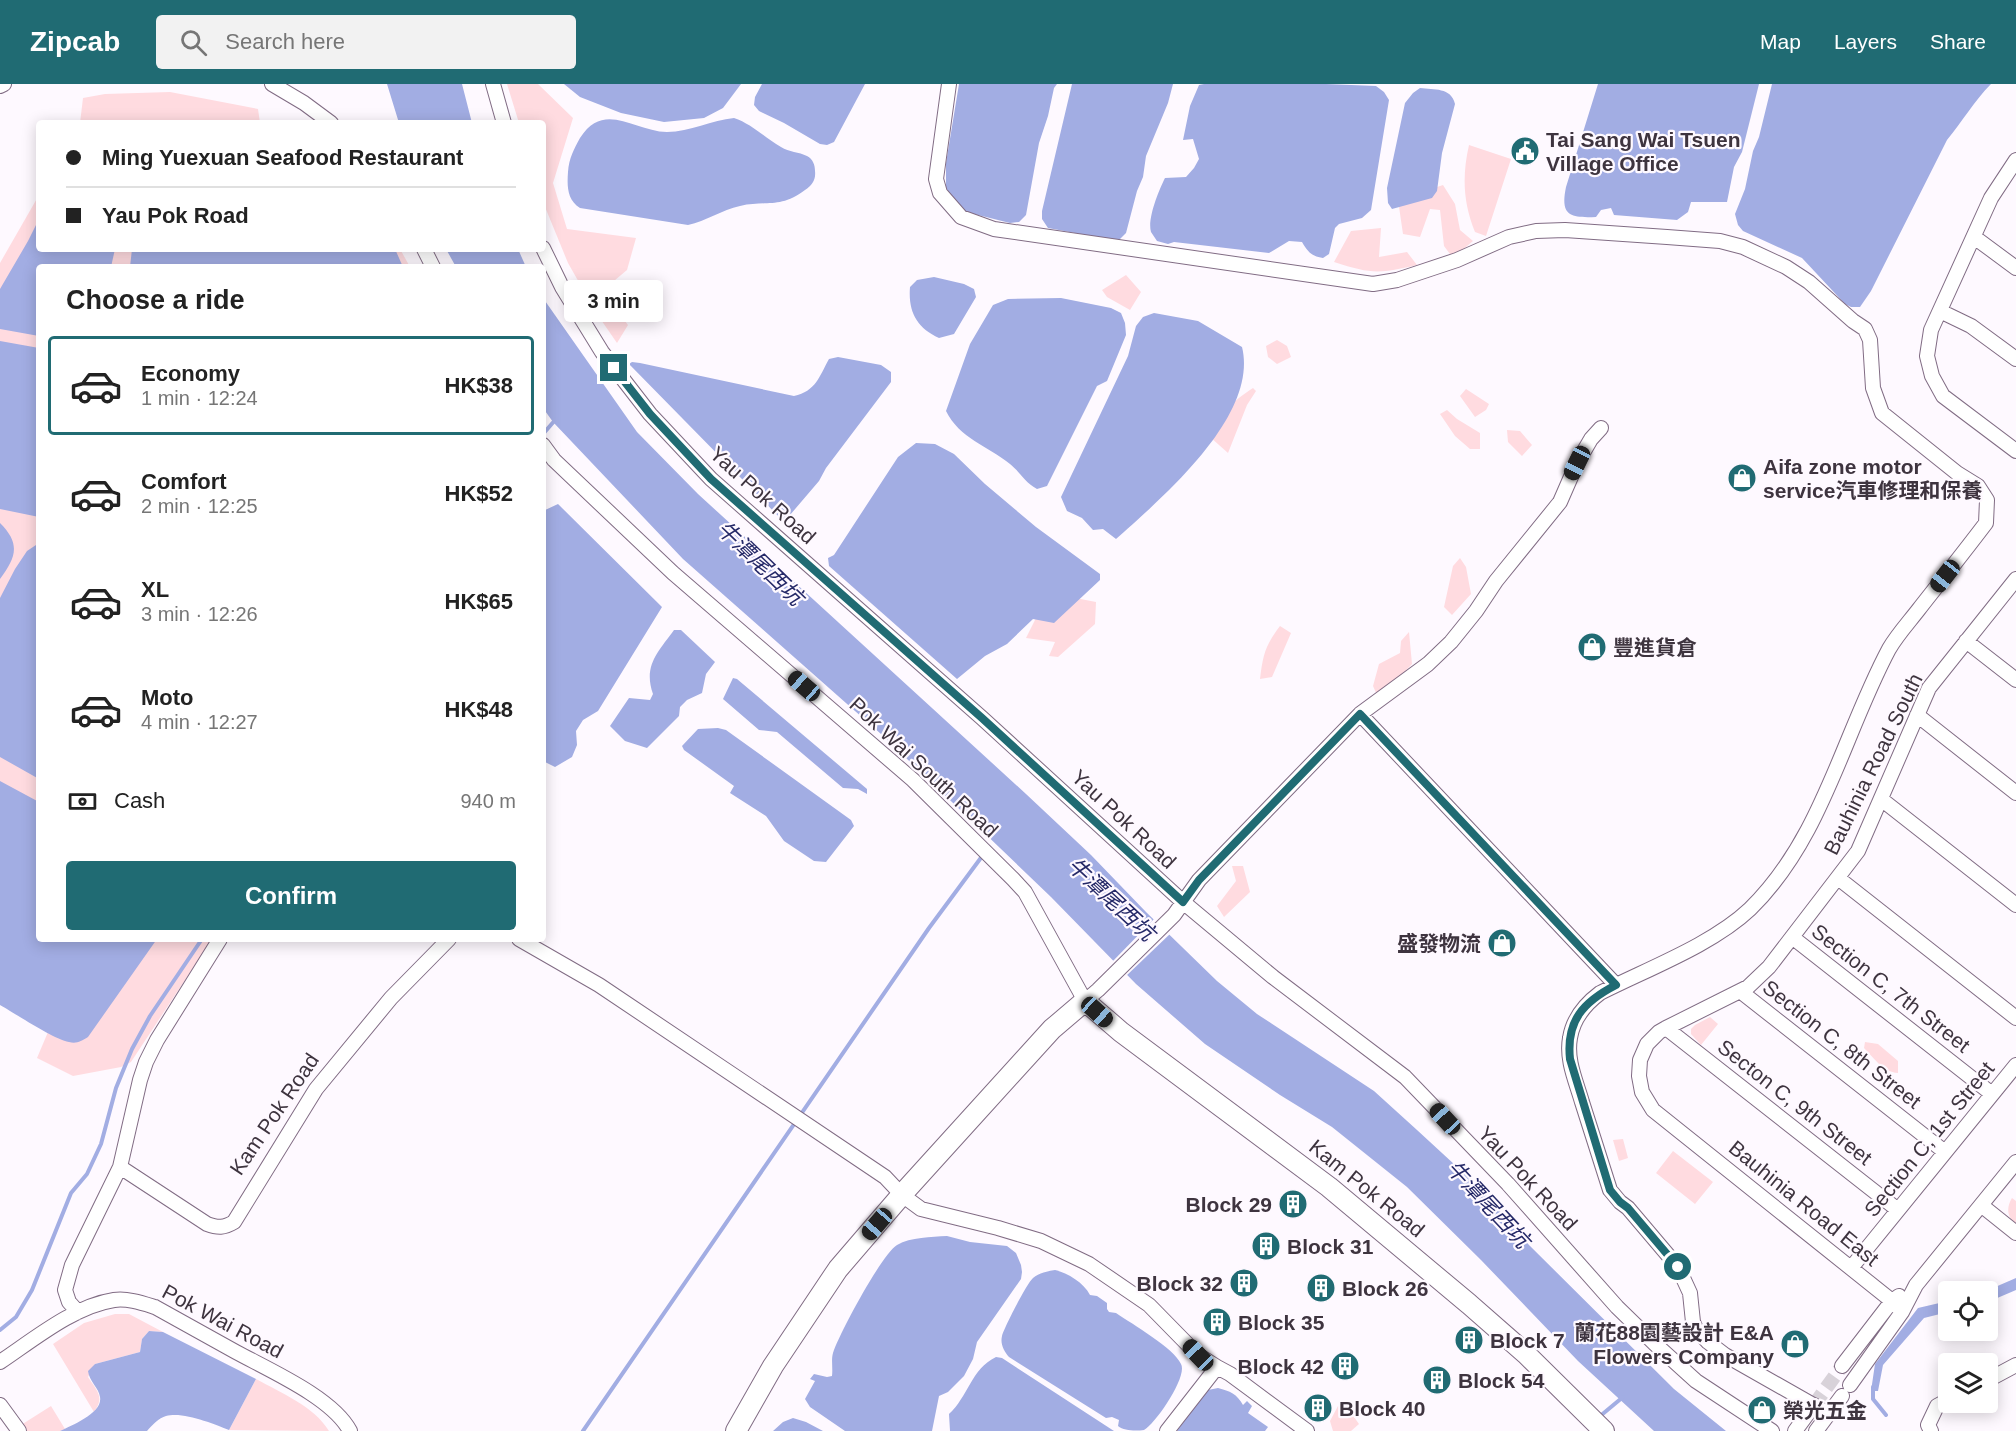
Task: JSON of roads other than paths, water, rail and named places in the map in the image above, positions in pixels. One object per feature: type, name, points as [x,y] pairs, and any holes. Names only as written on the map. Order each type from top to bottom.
[{"type":"street","points":[[272,84],[304,102],[327,120]]},
{"type":"street","points":[[493,84],[503,120]]},
{"type":"street","points":[[949,84],[936,179],[940,193],[961,218],[994,229],[1373,284],[1397,280],[1457,260],[1509,237],[1536,231],[1565,230],[1720,241],[1743,247],[1786,267],[1809,282],[1865,329],[1870,340],[1873,388],[1882,413],[1957,473],[1978,486],[1987,500],[1986,523],[1890,646],[1821,803],[1786,863],[1759,900],[1737,920],[1713,936],[1600,993],[1583,1008],[1572,1027],[1569,1048],[1572,1070],[1610,1190],[1678,1267],[1690,1293],[1693,1322],[1696,1329],[1725,1356],[1829,1414]]},
{"type":"street","points":[[2014,169],[1991,198],[1931,330],[1927,356],[1932,376],[1943,396],[2016,452]]},
{"type":"street","points":[[1974,237],[2016,268]]},
{"type":"street","name":"Yau Pok Road","points":[[545,252],[562,287],[602,352],[650,414],[711,479],[982,718],[1183,902],[1273,977],[1405,1077],[1508,1184],[1617,1306],[1654,1343],[1696,1381],[1772,1431]]},
{"type":"street","points":[[1940,311],[1971,326],[2016,359]]},
{"type":"street","points":[[736,1431],[769,1371],[831,1279],[902,1195],[1052,1029],[1097,991],[1174,915],[1199,880],[1360,714],[1428,664],[1463,627],[1496,581],[1560,502],[1577,463],[1591,439],[1601,428]]},
{"type":"street","name":"Pok Wai South Road","points":[[546,454],[673,573],[914,780],[1025,892],[1097,991]]},
{"type":"street","name":"Bauhinia Road South","points":[[1653,1110],[1645,1099],[1640,1084],[1640,1060],[1647,1044],[1659,1032],[1740,991],[1763,974],[1858,851],[1929,688],[2016,579]]},
{"type":"street","points":[[1966,641],[2016,680]]},
{"type":"street","points":[[1360,714],[1616,985]]},
{"type":"street","points":[[1917,715],[2016,793]]},
{"type":"street","points":[[1881,799],[2016,905]]},
{"type":"street","points":[[1839,878],[2016,1018]]},
{"type":"street","name":"Section C, 7th Street","points":[[1792,937],[1992,1094]]},
{"type":"street","points":[[78,1311],[69,1302],[65,1290],[67,1281],[72,1265],[120,1167],[146,1062],[157,1040],[218,942]]},
{"type":"street","name":"Kam Pok Road","points":[[120,1167],[207,1224],[226,1227],[234,1222],[316,1089],[391,998],[446,942]]},
{"type":"street","points":[[524,942],[599,986],[885,1177],[902,1195],[921,1209],[1041,1241],[1089,1264],[1149,1305],[1198,1355],[1230,1374],[1307,1431]]},
{"type":"street","name":"Kam Pok Road","points":[[1097,991],[1121,1032],[1329,1187],[1526,1354],[1604,1431]]},
{"type":"street","name":"Section C, 8th Street","points":[[1740,991],[1945,1152]]},
{"type":"street","name":"Secton C, 9th Street","points":[[1666,1028],[1898,1210]]},
{"type":"street","name":"Section C, 1st Street","points":[[1851,1268],[2016,1065]]},
{"type":"street","name":"Bauhinia Road East","points":[[1653,1110],[1892,1301],[1902,1312]]},
{"type":"street","points":[[1816,1431],[1902,1312],[1916,1285],[2016,1162]]},
{"type":"street","points":[[1981,1205],[2016,1233]]},
{"type":"street","points":[[1842,1366],[1892,1301],[1916,1285]]},
{"type":"street","name":"Pok Wai Road","points":[[0,1362],[78,1311],[115,1300],[138,1301],[155,1307],[318,1398],[346,1423],[350,1431]]},
{"type":"street","points":[[1998,1375],[2016,1365]]},
{"type":"street","points":[[1167,1431],[1217,1367]]},
{"type":"street","points":[[0,1405],[19,1431]]},
{"type":"street","points":[[1795,1431],[1814,1405]]},
{"type":"street","points":[[1931,1431],[1928,1425],[1938,1405]]},
{"type":"water","points":[[387,84],[462,84],[471,120],[398,120]]},
{"type":"water","points":[[564,84],[741,84],[723,108],[704,118],[664,122],[621,113],[580,97]]},
{"type":"water","points":[[762,84],[865,84],[834,142],[827,145],[820,144],[759,111],[754,105],[755,97]]},
{"type":"water","points":[[959,84],[1057,84],[1039,143],[1026,215],[1019,222],[1010,223],[966,212],[946,190],[946,163]]},
{"type":"water","points":[[1072,84],[1173,84],[1168,103],[1146,156],[1143,177],[1126,233],[1118,241],[1048,228],[1042,219]]},
{"type":"water","points":[[1598,84],[1759,84],[1742,152],[1734,167],[1727,202],[1691,202],[1688,212],[1677,220],[1614,215],[1611,208],[1601,210],[1596,217],[1580,217],[1569,213],[1564,204],[1566,187]]},
{"type":"water","points":[[1772,84],[1991,84],[1947,140],[1871,291],[1860,307],[1845,304],[1802,258],[1743,231],[1738,225],[1735,214],[1745,189]]},
{"type":"water","points":[[1199,85],[1376,86],[1384,92],[1389,100],[1371,210],[1362,218],[1339,224],[1335,228],[1329,254],[1323,258],[1316,256],[1308,251],[1302,242],[1289,241],[1269,253],[1174,242],[1168,244],[1157,241],[1150,226],[1152,212],[1165,178],[1186,177],[1199,159],[1193,139],[1183,140],[1190,106]]},
{"type":"water","points":[[1420,88],[1446,92],[1455,104],[1442,153],[1437,191],[1432,198],[1392,209],[1388,203],[1387,188],[1405,103]]},
{"type":"water","points":[[734,118],[784,149],[809,157],[815,169],[812,184],[788,200],[740,206],[688,225],[580,208],[570,197],[568,177],[572,154],[589,127],[599,121],[620,120],[667,132]]},
{"type":"water","points":[[36,225],[36,252],[114,252],[112,264],[36,264],[36,335],[0,329],[0,289]]},
{"type":"water","points":[[132,252],[396,252],[402,264],[130,264]]},
{"type":"water","points":[[448,252],[519,252],[525,264],[454,264]]},
{"type":"water","points":[[934,277],[964,284],[974,289],[976,297],[954,334],[939,338],[920,324],[912,311],[910,296],[910,287],[917,280]]},
{"type":"water","points":[[1061,298],[1111,308],[1121,313],[1126,335],[1107,381],[1097,386],[1047,486],[1037,489],[1010,464],[966,435],[946,411],[970,344],[993,305],[1008,299]]},
{"type":"water","name":"牛潭尾西坑","points":[[546,302],[637,432],[698,494],[1026,794],[1091,855],[1217,981],[1257,1014],[1374,1091],[1417,1130],[1480,1188],[1529,1245],[1674,1389],[1726,1431],[1654,1431],[1578,1361],[1407,1187],[1332,1127],[1205,1044],[1136,984],[1051,897],[881,734],[683,559],[546,412]]},
{"type":"water","points":[[1154,313],[1198,321],[1242,347],[1243,373],[1236,400],[1222,427],[1203,454],[1116,539],[1103,529],[1093,530],[1082,518],[1067,511],[1061,497],[1128,356],[1136,326],[1143,317]]},
{"type":"water","points":[[0,341],[36,347],[36,516],[0,509]]},
{"type":"water","points":[[838,357],[881,365],[891,372],[891,382],[826,468],[819,481],[784,522],[629,364],[640,363],[794,396],[812,387],[829,359]]},
{"type":"water","points":[[916,443],[935,444],[954,454],[1036,527],[1100,574],[1100,580],[1054,623],[1033,619],[1007,644],[985,656],[957,679],[829,566],[828,558],[834,555],[898,457]]},
{"type":"water","points":[[558,504],[662,607],[598,711],[583,720],[576,731],[577,745],[572,757],[555,767],[546,762],[546,510]]},
{"type":"water","points":[[0,523],[11,538],[14,551],[10,564],[0,579]]},
{"type":"water","points":[[36,545],[36,777],[0,757],[0,598],[27,551]]},
{"type":"water","points":[[674,630],[681,630],[715,662],[706,674],[702,693],[687,700],[680,707],[679,716],[647,748],[625,741],[610,726],[629,698],[650,700],[653,694],[650,684],[651,667]]},
{"type":"water","points":[[733,678],[867,789],[867,794],[858,789],[843,788],[777,732],[759,730],[723,699]]},
{"type":"water","points":[[698,729],[726,730],[851,820],[854,826],[826,862],[814,861],[784,841],[766,816],[730,793],[734,786],[684,750],[682,746]]},
{"type":"water","points":[[0,781],[36,800],[36,942],[155,942],[88,1037],[79,1042],[62,1040],[0,1005]]},
{"type":"water","points":[[947,1236],[970,1242],[1007,1246],[1016,1253],[1021,1265],[1021,1279],[977,1342],[973,1359],[964,1376],[948,1392],[939,1396],[932,1431],[845,1431],[810,1407],[805,1399],[815,1381],[810,1379],[814,1374],[832,1376],[832,1356],[837,1343],[862,1295],[890,1251],[908,1240]]},
{"type":"water","points":[[1055,1270],[1075,1279],[1090,1295],[1097,1296],[1107,1303],[1109,1312],[1116,1313],[1152,1337],[1170,1351],[1181,1364],[1180,1378],[1170,1399],[1144,1430],[1121,1428],[1118,1426],[1119,1420],[1112,1417],[1106,1418],[1009,1357],[1004,1350],[1002,1336],[1026,1288],[1035,1276]]},
{"type":"water","points":[[2016,1278],[2016,1290],[1998,1298],[1998,1286]]},
{"type":"water","points":[[1938,1303],[1938,1314],[1924,1318],[1883,1365],[1878,1391],[1871,1391],[1875,1364],[1918,1308]]},
{"type":"water","points":[[149,1331],[163,1332],[256,1379],[229,1430],[198,1419],[173,1415],[161,1418],[147,1431],[60,1431],[86,1418],[100,1403],[99,1394],[88,1371],[95,1364],[140,1352],[142,1339]]},
{"type":"water","points":[[996,1357],[1002,1358],[1114,1431],[950,1431],[949,1414],[961,1400],[975,1376]]},
{"type":"water","points":[[1218,1388],[1233,1394],[1243,1405],[1247,1401],[1252,1406],[1248,1413],[1268,1427],[1265,1431],[1177,1431],[1200,1397],[1208,1390]]},
{"type":"water","points":[[793,1418],[823,1431],[773,1431],[783,1422]]},
{"type":"waterway","points":[[546,431],[556,419]]},
{"type":"waterway","points":[[583,1431],[929,928],[983,855]]},
{"type":"waterway","points":[[0,1330],[16,1317],[32,1290],[71,1193],[87,1174],[101,1144],[116,1088],[132,1049],[150,1016],[200,942]]},
{"type":"waterway","points":[[1873,1387],[1873,1399],[1886,1415]]},
{"type":"waterway","points":[[1599,1417],[1623,1397]]},
{"type":"tunnel","points":[[1814,1405],[1842,1366]]},
{"type":"place","name":"Tai Sang Wai Tsuen Village Office","points":[[1525,151]]},
{"type":"place","name":"Aifa zone motor service汽車修理和保養","points":[[1742,478]]},
{"type":"place","name":"豐進貨倉","points":[[1592,647]]},
{"type":"place","name":"盛發物流","points":[[1502,943]]},
{"type":"place","name":"Block 29","points":[[1293,1204]]},
{"type":"place","name":"Block 31","points":[[1266,1246]]},
{"type":"place","name":"Block 32","points":[[1244,1283]]},
{"type":"place","name":"Block 26","points":[[1321,1288]]},
{"type":"place","name":"Block 35","points":[[1217,1322]]},
{"type":"place","name":"Block 7","points":[[1469,1340]]},
{"type":"place","name":"蘭花88園藝設計 E&A Flowers Company","points":[[1795,1344]]},
{"type":"place","name":"Block 42","points":[[1345,1366]]},
{"type":"place","name":"Block 54","points":[[1437,1380]]},
{"type":"place","name":"Block 40","points":[[1318,1408]]},
{"type":"place","name":"榮光五金","points":[[1762,1410]]}]
